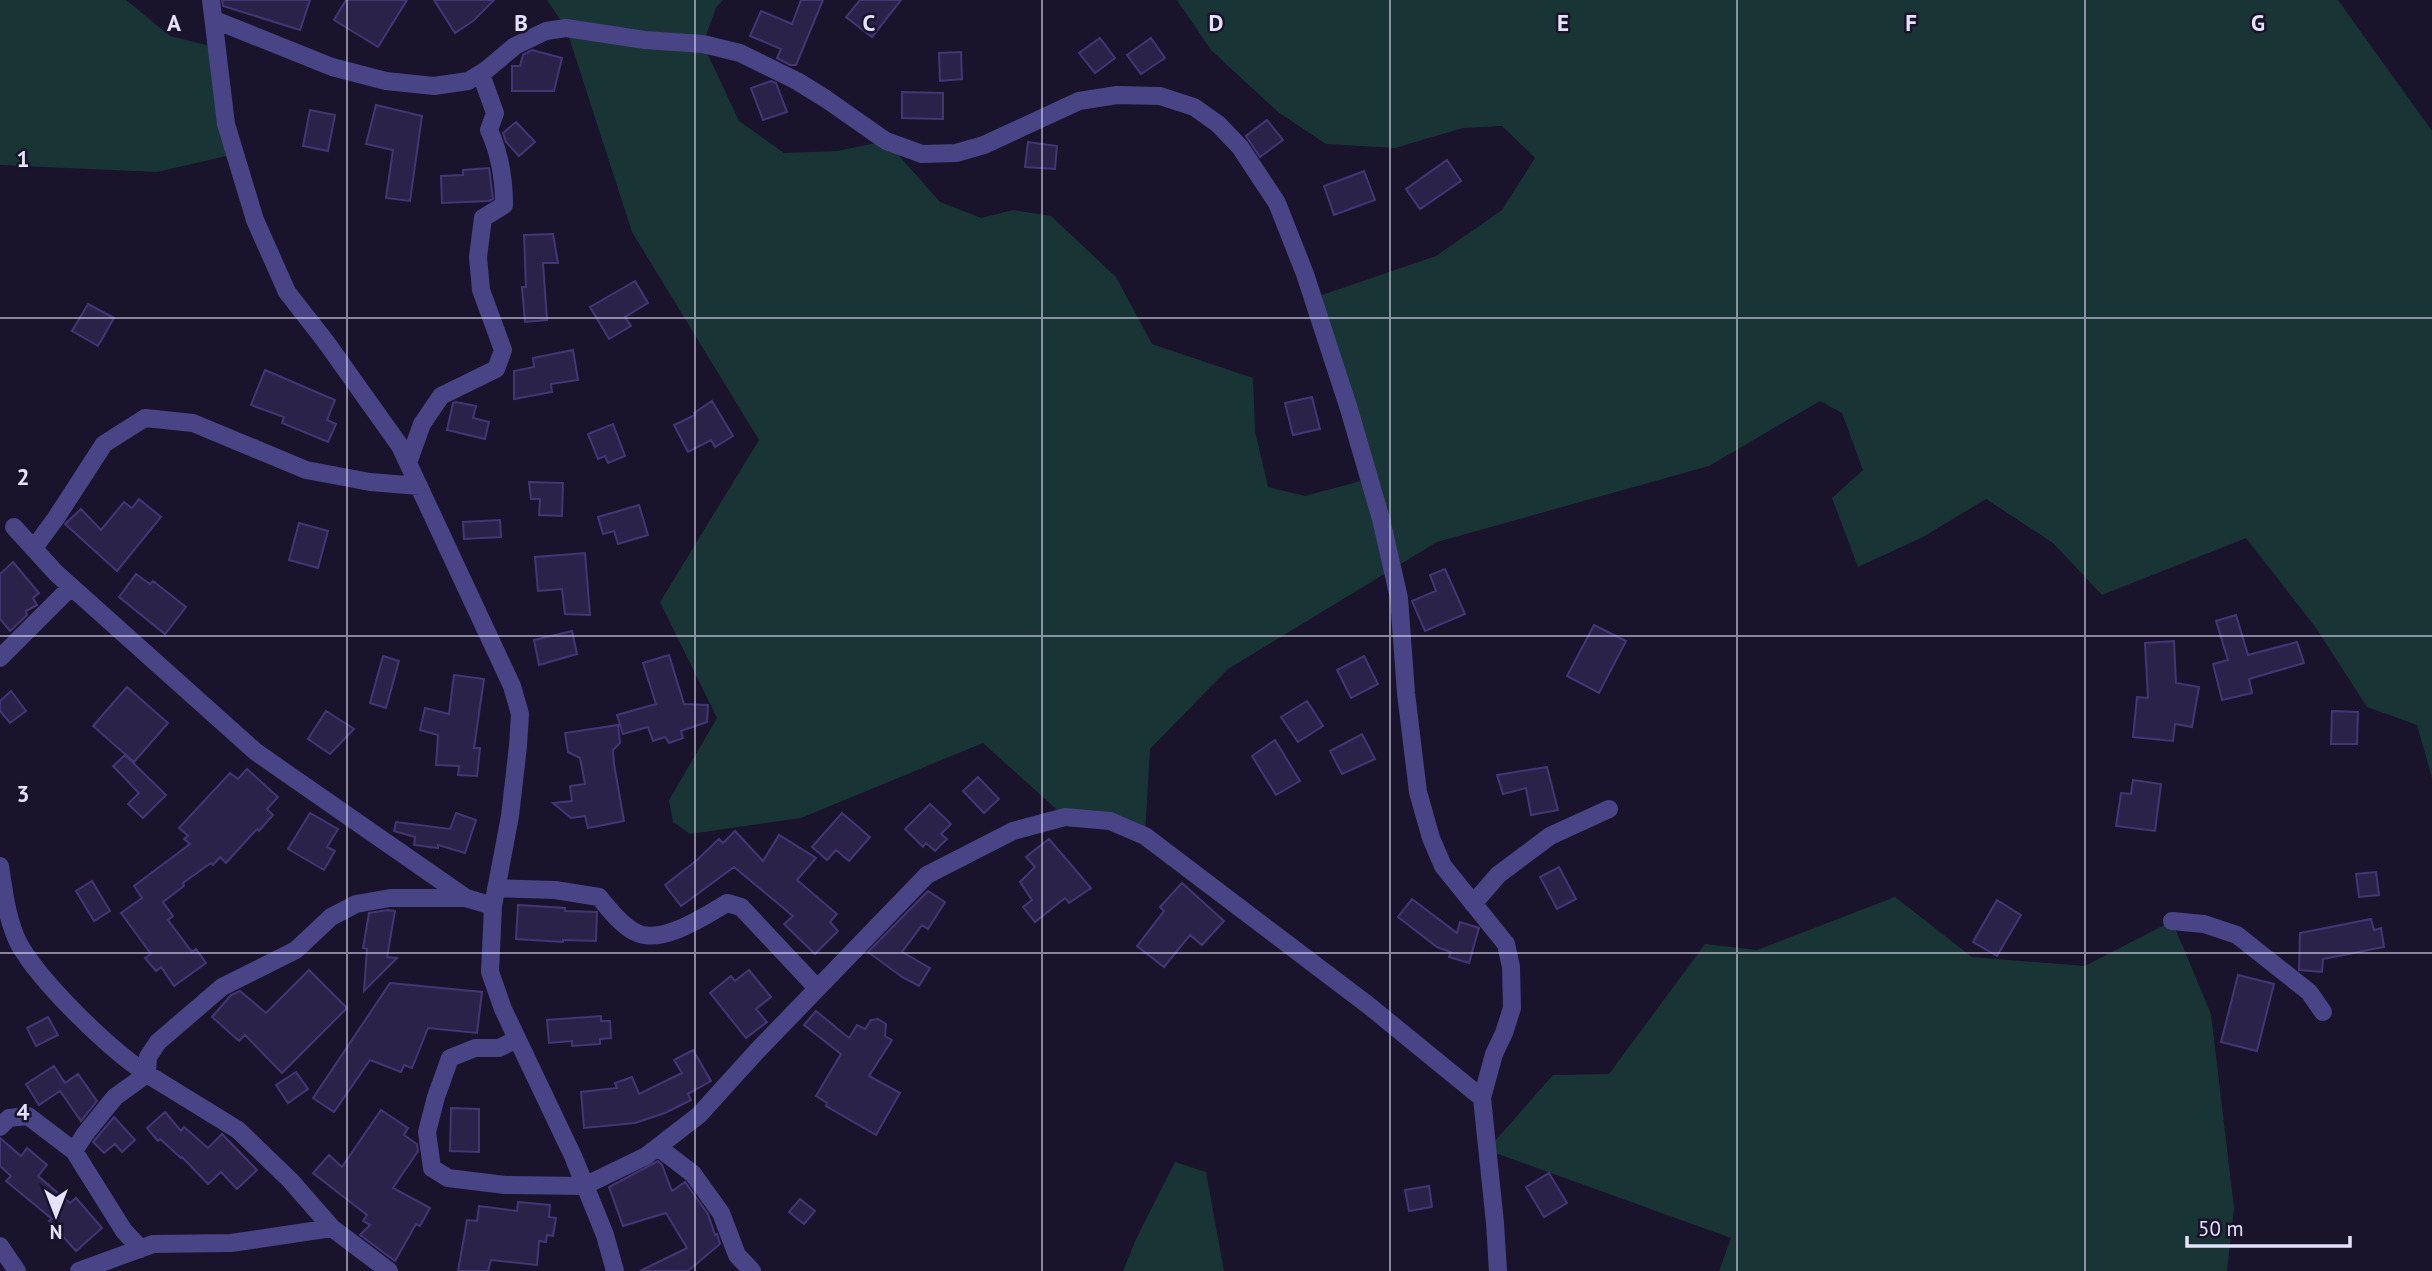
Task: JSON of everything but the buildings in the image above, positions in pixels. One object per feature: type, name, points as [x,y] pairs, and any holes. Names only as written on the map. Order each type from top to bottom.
[{"type":"street","points":[[211,0],[226,124],[255,220],[286,292],[326,342],[400,446],[512,686],[520,714],[510,816],[495,897],[490,972],[517,1039],[573,1156],[605,1235],[615,1271]]},
{"type":"street","points":[[215,20],[332,66],[386,80],[434,86],[468,81],[481,74],[515,46],[546,31],[565,28],[645,40],[703,44],[740,53],[797,81],[886,141],[922,154],[956,153],[984,145],[1079,101],[1117,95],[1160,96],[1194,107],[1217,124],[1240,147],[1276,203],[1306,274],[1381,519],[1399,598],[1406,693],[1418,792],[1431,838],[1443,866],[1506,944],[1513,1008],[1494,1054],[1482,1098],[1495,1223],[1497,1271]]},
{"type":"street","points":[[408,463],[422,424],[441,396],[496,369],[503,350],[481,290],[478,257],[483,218],[504,205],[504,185],[497,148],[489,130],[495,113],[481,74]]},
{"type":"street","points":[[34,548],[104,444],[145,418],[193,424],[306,470],[370,482],[419,486]]},
{"type":"street","points":[[14,527],[71,587],[256,751],[466,898]]},
{"type":"street","points":[[0,658],[71,587]]},
{"type":"street","points":[[1473,904],[1498,875],[1550,836],[1609,809]]},
{"type":"street","points":[[517,1039],[499,1048],[475,1048],[450,1058],[427,1132],[432,1168],[448,1178],[505,1185],[584,1186],[646,1156],[699,1115],[927,875],[1013,831],[1065,817],[1110,821],[1145,836],[1368,1005],[1482,1098]]},
{"type":"street","points":[[0,866],[6,907],[19,943],[40,972],[72,1007],[125,1059],[238,1130],[290,1180],[332,1228],[389,1271]]},
{"type":"street","points":[[74,1151],[115,1097],[147,1073],[148,1057],[158,1041],[222,987],[296,950],[331,917],[356,904],[390,898],[495,897],[555,890],[599,897],[615,916],[636,934],[655,935],[686,927],[727,903],[741,907],[817,988]]},
{"type":"street","points":[[2172,921],[2204,924],[2236,935],[2283,969],[2309,992],[2323,1012]]},
{"type":"street","points":[[0,1127],[9,1118],[28,1116],[74,1151],[124,1231],[141,1249]]},
{"type":"street","points":[[659,1147],[693,1174],[721,1213],[737,1255],[752,1271]]},
{"type":"street","points":[[79,1271],[153,1244],[231,1243],[332,1228]]},
{"type":"street","points":[[0,1246],[17,1271]]},
{"type":"green space","points":[[0,0],[126,0],[170,36],[218,48],[235,154],[157,172],[0,165]]},
{"type":"green space","points":[[547,0],[723,0],[716,8],[703,44],[739,121],[784,153],[837,151],[886,141],[940,202],[981,218],[1013,210],[1051,216],[1116,277],[1152,344],[1253,378],[1255,431],[1268,487],[1305,496],[1368,479],[1313,298],[1436,256],[1502,210],[1535,158],[1502,126],[1463,128],[1395,148],[1326,144],[1278,112],[1211,50],[1177,0],[2338,0],[2432,131],[2432,778],[2417,725],[2367,707],[2316,628],[2246,538],[2102,595],[2053,543],[1986,499],[1923,537],[1858,567],[1832,498],[1863,470],[1842,413],[1820,401],[1709,466],[1437,542],[1228,669],[1150,749],[1145,836],[1065,817],[983,743],[801,818],[690,834],[673,822],[669,800],[717,718],[660,602],[759,440],[632,232],[566,28]]},
{"type":"green space","points":[[1895,897],[1972,957],[2085,966],[2172,921],[2211,1014],[2234,1208],[2227,1271],[1719,1271],[1731,1238],[1487,1150],[1553,1075],[1609,1074],[1705,944],[1757,950]]},
{"type":"green space","points":[[1175,1162],[1206,1172],[1224,1271],[1123,1271],[1136,1239]]}]
